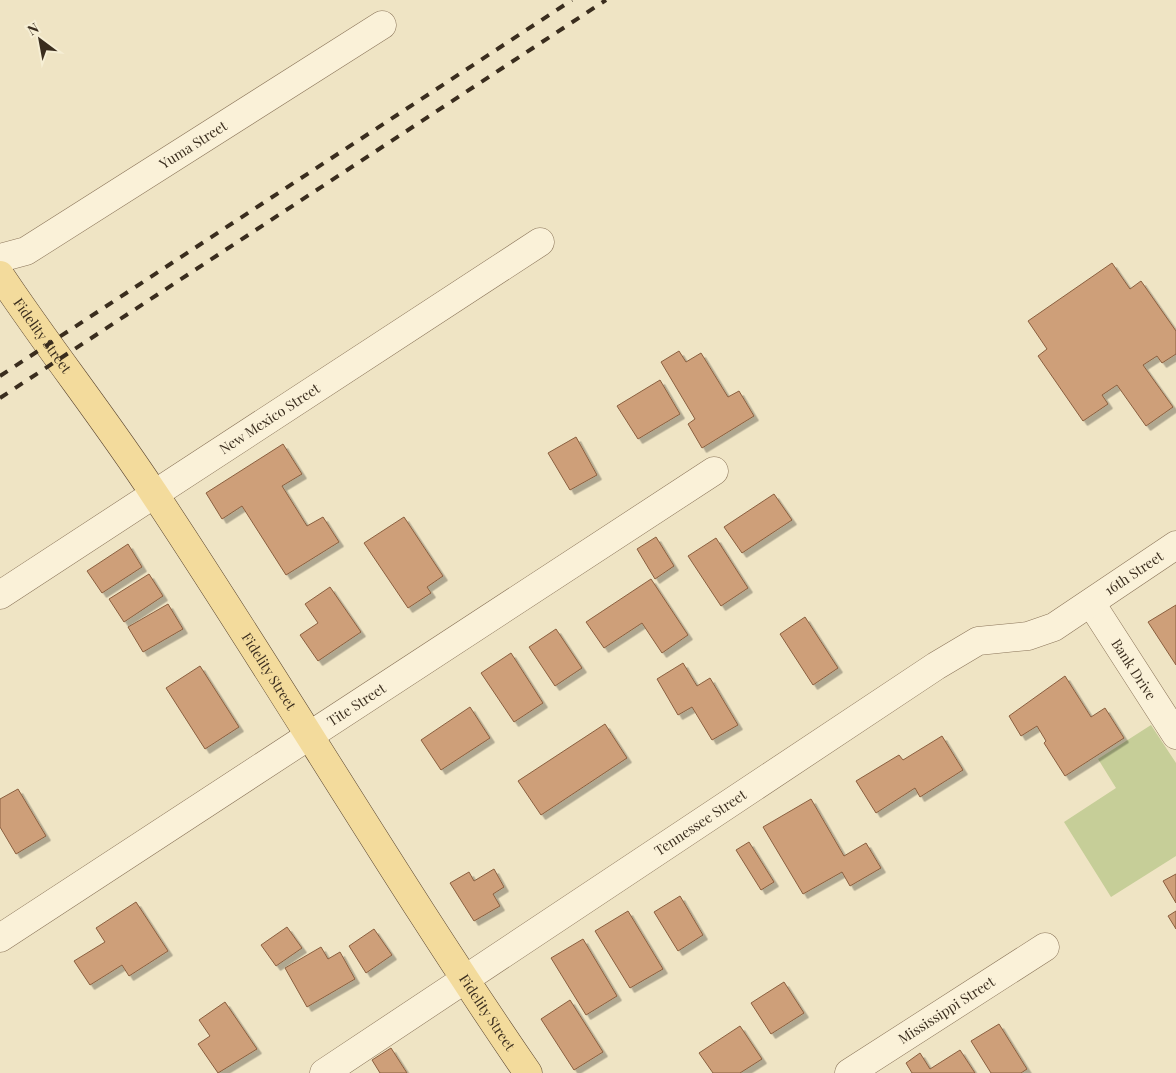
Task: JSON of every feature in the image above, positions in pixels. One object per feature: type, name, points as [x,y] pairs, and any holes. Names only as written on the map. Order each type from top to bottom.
[{"type":"main road","name":"Fidelity Street","points":[[0,275],[47,345],[154,493],[465,981],[528,1073]]},
{"type":"street","name":"Yuma Street","points":[[0,258],[26,251],[382,25]]},
{"type":"street","name":"New Mexico Street","points":[[0,595],[540,242]]},
{"type":"street","name":"Tite Street","points":[[0,938],[714,471]]},
{"type":"street","name":"16th Street","points":[[1090,603],[1176,545]]},
{"type":"street","name":"Bank Drive","points":[[1090,603],[1176,735]]},
{"type":"street","name":"Tennessee Street","points":[[324,1073],[936,666],[978,642],[1028,636],[1054,627],[1090,603]]},
{"type":"street","name":"Mississippi Street","points":[[849,1073],[1045,947]]},
{"type":"green space","points":[[1151,725],[1176,763],[1176,856],[1111,897],[1064,822],[1116,788],[1098,759]]},
{"type":"building","points":[[1112,263],[1130,289],[1141,281],[1176,331],[1176,354],[1162,363],[1157,356],[1143,365],[1173,407],[1146,426],[1117,385],[1102,395],[1108,404],[1083,421],[1038,356],[1047,349],[1028,321]]},
{"type":"building","points":[[679,351],[686,362],[701,353],[728,397],[739,391],[754,416],[702,448],[688,424],[695,419],[661,362]]},
{"type":"building","points":[[660,380],[680,414],[638,439],[617,406]]},
{"type":"building","points":[[576,437],[597,475],[570,490],[548,453]]},
{"type":"building","points":[[283,444],[302,474],[282,486],[307,526],[323,517],[339,542],[286,575],[242,506],[222,519],[206,493]]},
{"type":"building","points":[[774,494],[792,520],[742,553],[724,527]]},
{"type":"building","points":[[404,517],[443,576],[427,587],[431,593],[408,608],[364,543]]},
{"type":"building","points":[[656,537],[674,566],[655,579],[637,549]]},
{"type":"building","points":[[716,538],[748,588],[721,606],[688,556]]},
{"type":"building","points":[[128,544],[142,567],[102,593],[87,571]]},
{"type":"building","points":[[149,574],[163,596],[124,622],[109,599]]},
{"type":"building","points":[[651,579],[688,635],[662,653],[642,623],[604,648],[586,622]]},
{"type":"building","points":[[330,587],[361,632],[318,661],[300,635],[318,623],[305,604]]},
{"type":"building","points":[[168,604],[183,629],[143,652],[128,627]]},
{"type":"building","points":[[1176,605],[1176,665],[1148,622]]},
{"type":"building","points":[[805,617],[838,668],[813,685],[780,634]]},
{"type":"building","points":[[556,629],[582,668],[555,686],[529,647]]},
{"type":"building","points":[[511,653],[543,703],[514,722],[481,673]]},
{"type":"building","points":[[683,663],[697,686],[710,678],[738,725],[712,740],[692,707],[678,715],[657,679]]},
{"type":"building","points":[[200,666],[239,727],[205,749],[166,688]]},
{"type":"building","points":[[1065,676],[1091,717],[1105,708],[1124,738],[1065,776],[1044,743],[1046,741],[1037,726],[1021,736],[1009,716]]},
{"type":"building","points":[[470,707],[490,738],[441,770],[421,740]]},
{"type":"building","points":[[605,724],[627,758],[541,815],[518,781]]},
{"type":"building","points":[[942,736],[963,770],[920,797],[915,788],[876,813],[856,781],[899,755],[903,760]]},
{"type":"building","points":[[18,789],[46,836],[16,854],[0,827],[0,799]]},
{"type":"building","points":[[811,799],[844,856],[866,843],[881,868],[850,886],[842,872],[803,894],[763,827]]},
{"type":"building","points":[[749,842],[774,882],[761,890],[736,850]]},
{"type":"building","points":[[494,869],[504,887],[493,894],[500,906],[474,921],[450,883],[469,872],[474,881]]},
{"type":"building","points":[[1176,874],[1176,903],[1163,881]]},
{"type":"building","points":[[680,896],[703,935],[678,951],[654,912]]},
{"type":"building","points":[[136,902],[168,951],[129,976],[122,965],[90,985],[74,961],[105,942],[96,928]]},
{"type":"building","points":[[628,911],[663,969],[630,988],[595,931]]},
{"type":"building","points":[[1176,911],[1176,929],[1168,916]]},
{"type":"building","points":[[287,927],[302,948],[276,966],[261,945]]},
{"type":"building","points":[[374,929],[392,955],[366,973],[349,946]]},
{"type":"building","points":[[583,939],[617,996],[586,1015],[551,958]]},
{"type":"building","points":[[321,947],[328,959],[340,952],[355,979],[307,1007],[285,968]]},
{"type":"building","points":[[784,982],[804,1013],[771,1034],[751,1003]]},
{"type":"building","points":[[570,1000],[603,1052],[574,1070],[541,1019]]},
{"type":"building","points":[[225,1002],[257,1049],[218,1073],[198,1044],[210,1036],[199,1020]]},
{"type":"building","points":[[999,1024],[1027,1069],[1021,1073],[991,1073],[971,1041]]},
{"type":"building","points":[[740,1026],[762,1059],[740,1073],[713,1073],[699,1053]]},
{"type":"building","points":[[391,1048],[407,1073],[380,1073],[372,1060]]},
{"type":"building","points":[[960,1050],[975,1073],[912,1073],[906,1063],[920,1053],[930,1069]]},
{"type":"railway","points":[[0,376],[572,0]]},
{"type":"railway","points":[[0,398],[606,0]]}]
